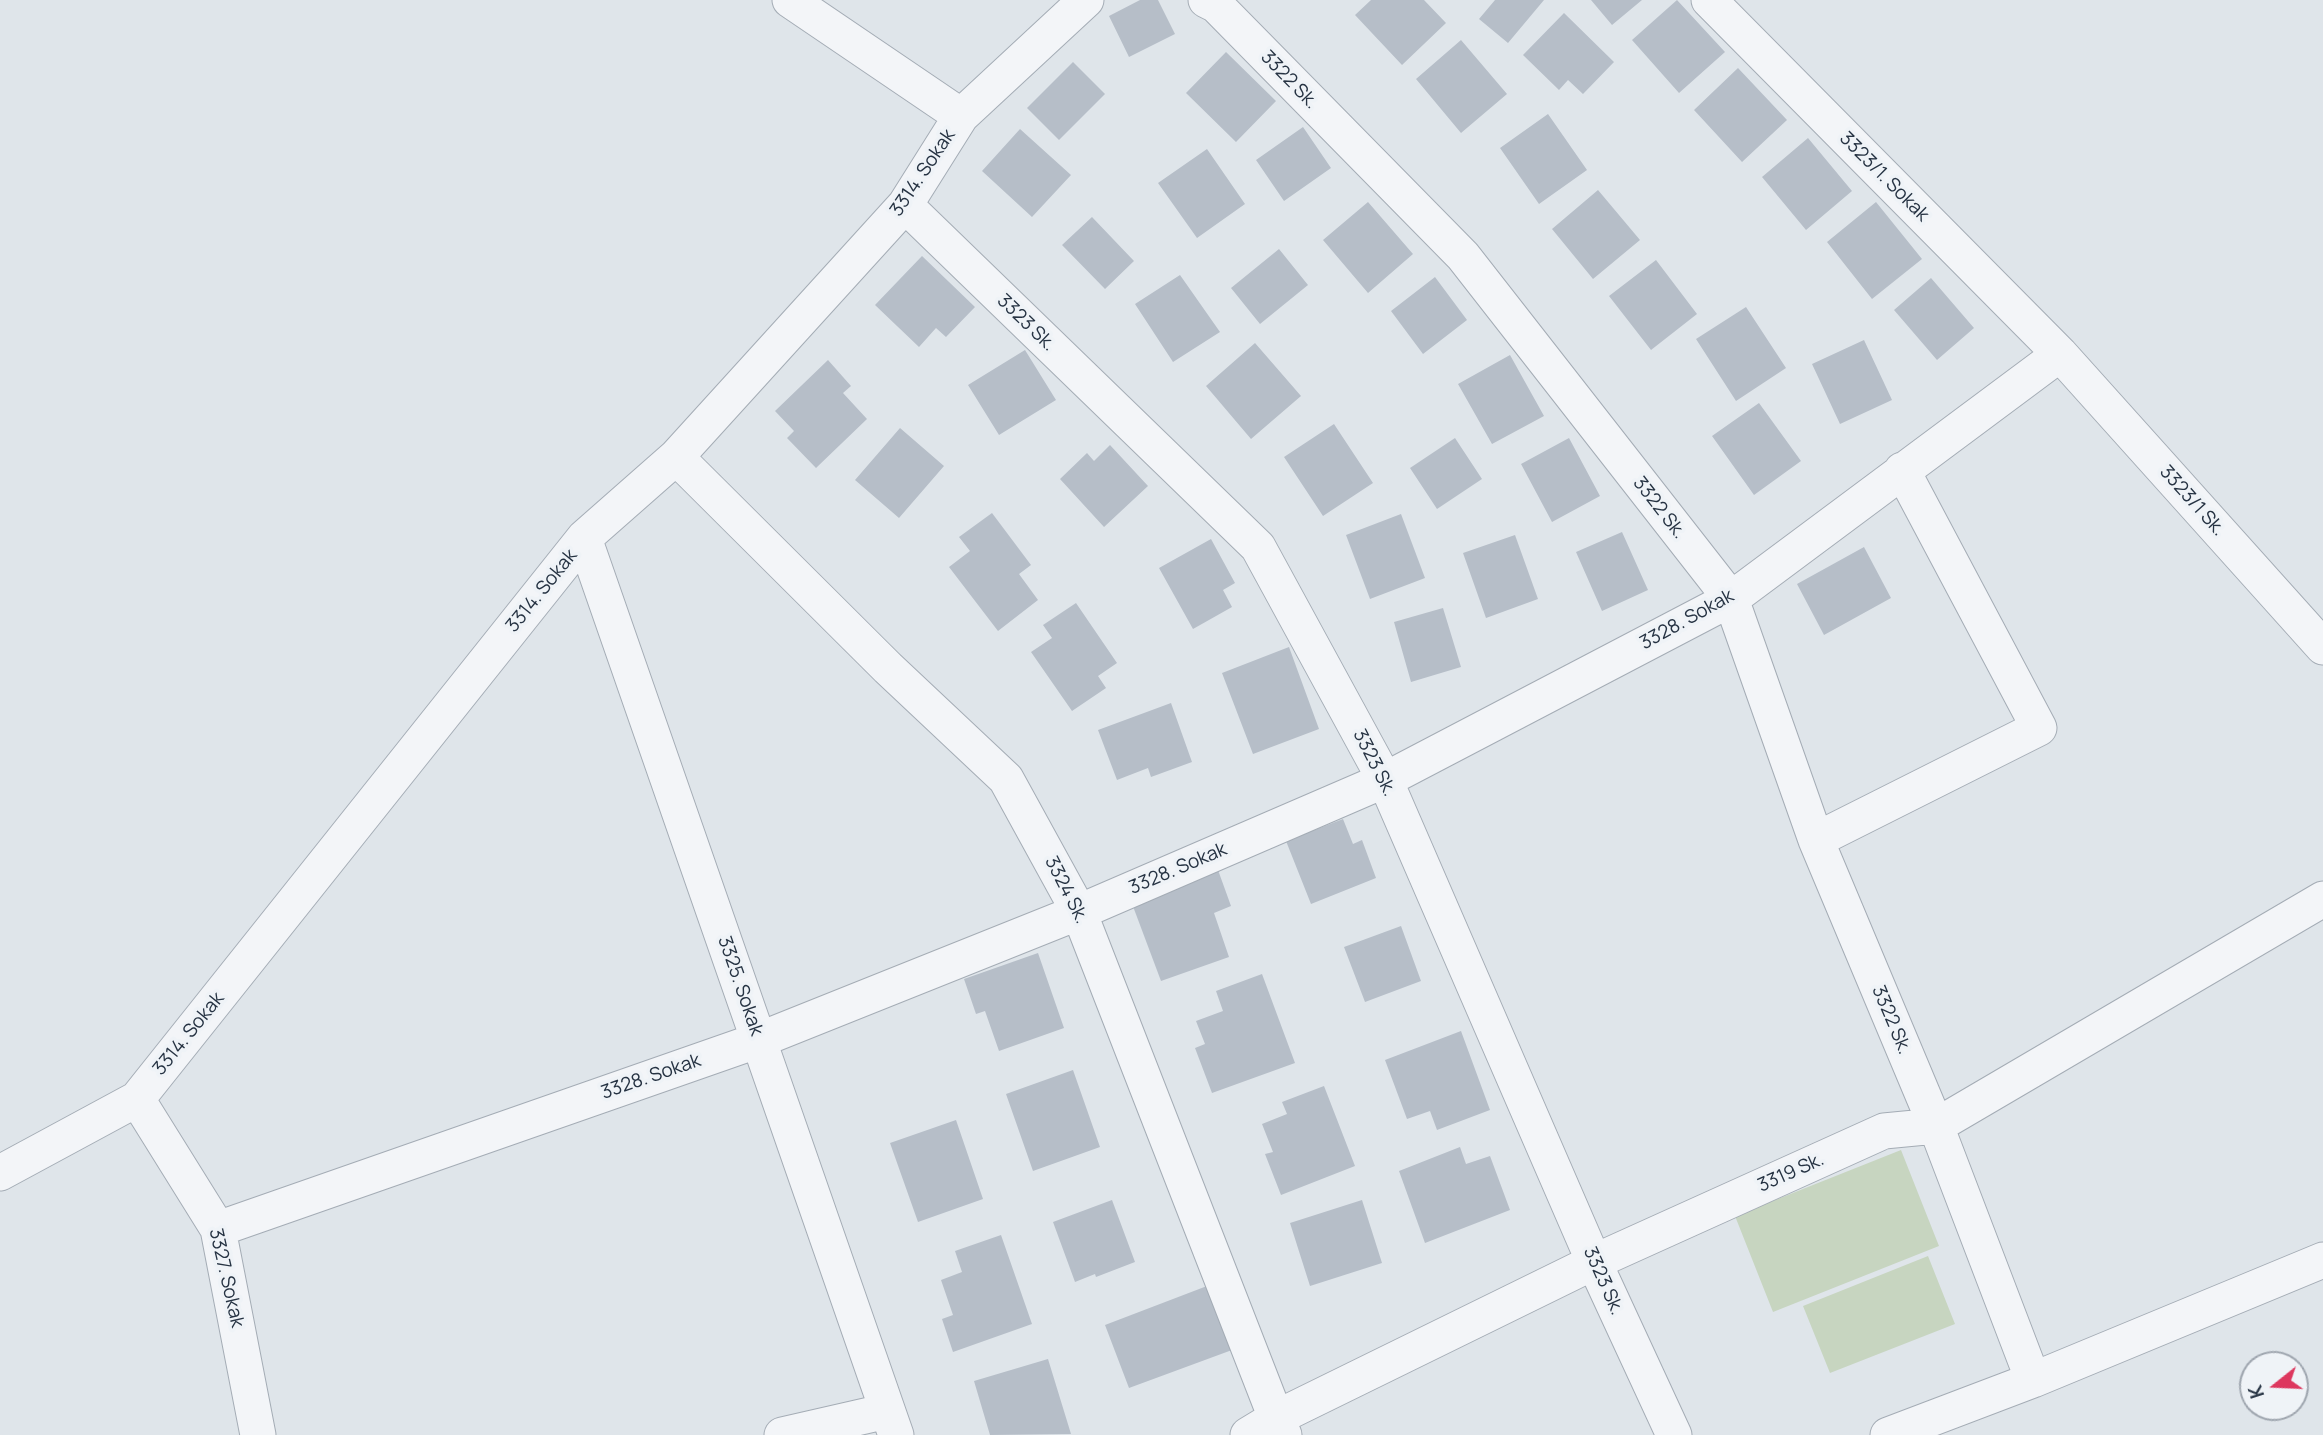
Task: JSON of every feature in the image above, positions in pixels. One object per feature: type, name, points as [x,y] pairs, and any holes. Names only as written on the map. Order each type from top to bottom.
[{"type":"street","points":[[790,0],[961,116]]},
{"type":"street","name":"3314. Sokak","points":[[0,1173],[137,1099],[584,538],[676,457],[905,205],[961,116],[1086,0]]},
{"type":"street","name":"3322 Sk.","points":[[1206,0],[1225,15],[1463,256],[1731,599],[1816,840],[1936,1126],[2033,1380]]},
{"type":"street","name":"3323/1. Sokak","points":[[1709,0],[2060,354]]},
{"type":"street","name":"3323 Sk.","points":[[905,205],[1258,547],[1385,780],[1594,1262],[1674,1435]]},
{"type":"street","name":"3328. Sokak","points":[[218,1229],[759,1040],[1079,912],[1385,780],[1731,599],[2060,354]]},
{"type":"street","name":"3323/1 Sk.","points":[[2060,354],[2323,647]]},
{"type":"street","name":"3324 Sk.","points":[[676,457],[888,668],[1006,779],[1079,912],[1269,1429]]},
{"type":"street","points":[[1816,840],[2039,728],[1902,470]]},
{"type":"street","name":"3325. Sokak","points":[[584,538],[891,1423]]},
{"type":"street","name":"3319 Sk.","points":[[1269,1429],[1594,1262],[1884,1131],[1936,1126],[2323,899]]},
{"type":"street","name":"3327. Sokak","points":[[137,1099],[218,1229],[258,1435]]},
{"type":"street","points":[[1888,1435],[2033,1380],[2323,1260]]},
{"type":"street","points":[[782,1435],[891,1423]]},
{"type":"green space","points":[[1901,1150],[1939,1246],[1773,1312],[1735,1216]]},
{"type":"green space","points":[[1928,1256],[1955,1324],[1830,1373],[1803,1306]]},
{"type":"building","points":[[1140,0],[1158,0],[1175,34],[1129,57],[1109,16]]},
{"type":"building","points":[[1371,0],[1424,0],[1446,23],[1402,65],[1355,15]]},
{"type":"building","points":[[1495,0],[1544,0],[1508,43],[1479,19]]},
{"type":"building","points":[[1591,0],[1642,0],[1612,25]]},
{"type":"building","points":[[1677,0],[1725,52],[1679,93],[1632,40]]},
{"type":"building","points":[[1564,13],[1614,62],[1583,94],[1568,80],[1559,90],[1523,55]]},
{"type":"building","points":[[1461,40],[1507,94],[1461,133],[1416,79]]},
{"type":"building","points":[[1226,52],[1276,101],[1236,142],[1186,93]]},
{"type":"building","points":[[1073,62],[1105,94],[1059,140],[1027,108]]},
{"type":"building","points":[[1738,68],[1787,120],[1742,162],[1694,110]]},
{"type":"building","points":[[1548,114],[1587,170],[1539,204],[1500,148]]},
{"type":"building","points":[[1303,127],[1331,168],[1284,201],[1256,160]]},
{"type":"building","points":[[1020,129],[1071,175],[1032,217],[982,171]]},
{"type":"building","points":[[1808,138],[1852,191],[1806,230],[1762,177]]},
{"type":"building","points":[[1207,149],[1245,204],[1197,238],[1158,183]]},
{"type":"building","points":[[1598,190],[1640,240],[1593,279],[1552,229]]},
{"type":"building","points":[[1368,202],[1413,254],[1368,293],[1323,240]]},
{"type":"building","points":[[1876,202],[1922,259],[1872,299],[1827,242]]},
{"type":"building","points":[[1092,217],[1134,261],[1105,289],[1062,245]]},
{"type":"building","points":[[1279,249],[1308,285],[1260,324],[1231,288]]},
{"type":"building","points":[[922,256],[975,307],[946,337],[936,328],[919,347],[875,305]]},
{"type":"building","points":[[1656,260],[1697,314],[1651,350],[1609,296]]},
{"type":"building","points":[[1180,275],[1220,332],[1173,362],[1135,304]]},
{"type":"building","points":[[1435,277],[1467,320],[1423,354],[1391,311]]},
{"type":"building","points":[[1931,278],[1974,328],[1937,360],[1894,310]]},
{"type":"building","points":[[1746,307],[1786,368],[1736,401],[1696,339]]},
{"type":"building","points":[[1864,340],[1892,400],[1840,424],[1812,364]]},
{"type":"building","points":[[1255,343],[1301,396],[1251,439],[1206,386]]},
{"type":"building","points":[[1025,350],[1056,400],[999,435],[968,385]]},
{"type":"building","points":[[1510,355],[1544,416],[1492,444],[1458,384]]},
{"type":"building","points":[[828,360],[851,386],[843,393],[867,419],[816,468],[787,438],[794,431],[775,411]]},
{"type":"building","points":[[1759,403],[1801,461],[1754,495],[1712,436]]},
{"type":"building","points":[[1334,424],[1373,483],[1323,516],[1284,457]]},
{"type":"building","points":[[900,428],[944,466],[899,518],[855,480]]},
{"type":"building","points":[[1455,438],[1482,479],[1437,509],[1410,468]]},
{"type":"building","points":[[1569,438],[1600,496],[1552,522],[1521,464]]},
{"type":"building","points":[[1110,445],[1148,486],[1104,527],[1060,479],[1087,453],[1094,461]]},
{"type":"building","points":[[992,513],[1031,565],[1019,574],[1038,600],[998,631],[949,567],[970,551],[959,537]]},
{"type":"building","points":[[1401,514],[1425,578],[1370,599],[1346,535]]},
{"type":"building","points":[[1622,532],[1648,590],[1602,611],[1576,552]]},
{"type":"building","points":[[1515,535],[1538,599],[1486,618],[1463,553]]},
{"type":"building","points":[[1211,539],[1235,583],[1223,590],[1232,607],[1193,629],[1159,568]]},
{"type":"building","points":[[1864,547],[1891,598],[1824,635],[1797,584]]},
{"type":"building","points":[[1076,603],[1117,663],[1098,676],[1106,688],[1072,711],[1031,652],[1052,638],[1043,625]]},
{"type":"building","points":[[1443,608],[1461,667],[1411,682],[1394,622]]},
{"type":"building","points":[[1289,647],[1319,729],[1253,754],[1222,673]]},
{"type":"building","points":[[1171,703],[1192,762],[1151,777],[1148,768],[1117,780],[1098,730]]},
{"type":"building","points":[[1343,819],[1353,844],[1362,840],[1376,878],[1311,904],[1286,841]]},
{"type":"building","points":[[1218,870],[1231,906],[1214,913],[1229,957],[1161,981],[1131,901]]},
{"type":"building","points":[[1401,926],[1421,981],[1365,1002],[1344,947]]},
{"type":"building","points":[[1038,953],[1064,1028],[999,1051],[985,1011],[976,1014],[964,979]]},
{"type":"building","points":[[1262,974],[1295,1063],[1212,1093],[1195,1048],[1205,1044],[1196,1021],[1223,1011],[1216,991]]},
{"type":"building","points":[[1461,1031],[1490,1110],[1437,1130],[1430,1111],[1407,1119],[1385,1060]]},
{"type":"building","points":[[1073,1070],[1100,1147],[1033,1171],[1006,1094]]},
{"type":"building","points":[[1324,1086],[1355,1166],[1281,1195],[1265,1154],[1273,1152],[1262,1124],[1287,1114],[1282,1102]]},
{"type":"building","points":[[956,1120],[983,1199],[918,1222],[890,1143]]},
{"type":"building","points":[[1460,1147],[1466,1164],[1490,1156],[1510,1210],[1425,1243],[1399,1171]]},
{"type":"building","points":[[1112,1200],[1135,1262],[1075,1282],[1053,1222]]},
{"type":"building","points":[[1362,1200],[1382,1263],[1310,1286],[1290,1223]]},
{"type":"building","points":[[1001,1235],[1032,1324],[953,1352],[942,1319],[953,1315],[941,1280],[962,1272],[955,1251]]},
{"type":"building","points":[[1207,1286],[1232,1350],[1129,1388],[1105,1325]]},
{"type":"building","points":[[1048,1359],[1071,1434],[990,1435],[974,1381]]}]
